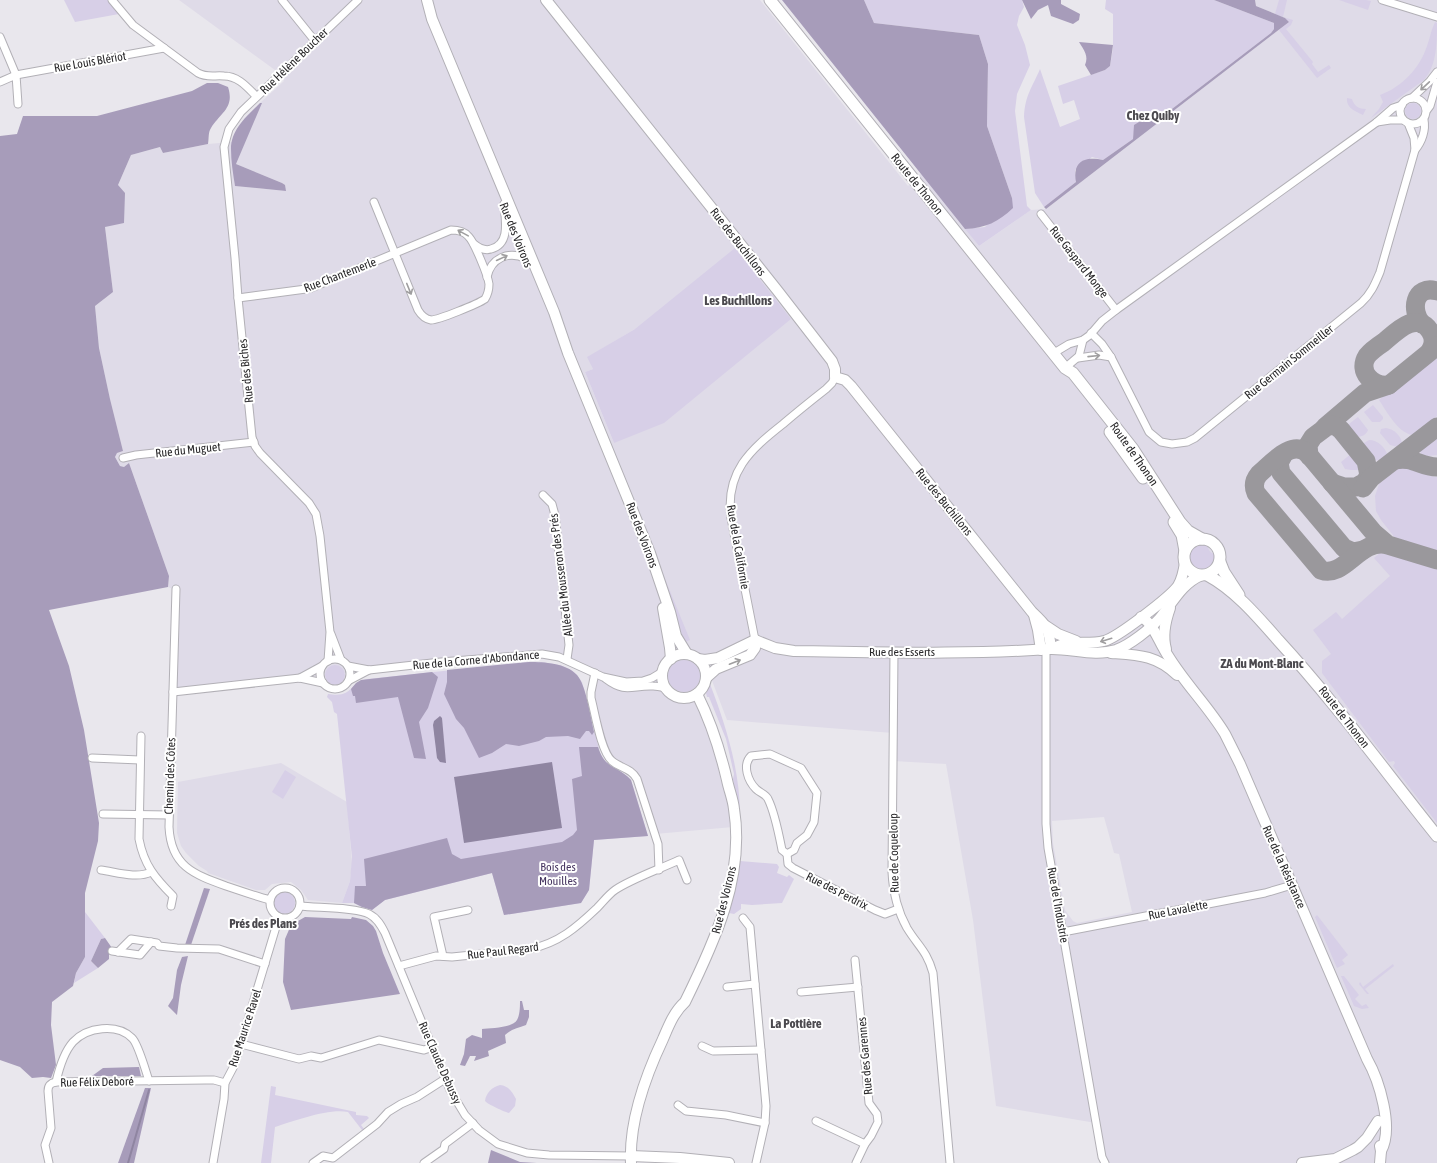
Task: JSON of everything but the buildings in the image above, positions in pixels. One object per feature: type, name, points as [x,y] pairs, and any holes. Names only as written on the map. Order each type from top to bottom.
[{"type":"main road","name":"Route de Thonon","points":[[770,0],[1054,353],[1065,368],[1068,377],[1113,435],[1177,526],[1184,540],[1185,557]]},
{"type":"main road","name":"Route de Thonon","points":[[1065,368],[1074,373],[1130,446],[1180,522],[1190,533],[1202,539]]},
{"type":"main road","points":[[1202,539],[1211,541],[1217,546],[1220,555],[1220,562],[1216,569],[1204,575],[1192,571],[1185,557],[1192,542],[1202,539]]},
{"type":"main road","name":"Route de Thonon","points":[[1220,562],[1224,572],[1245,604]]},
{"type":"main road","name":"Route de Thonon","points":[[1204,575],[1216,580],[1245,604],[1311,675],[1437,836]]},
{"type":"street","name":"Rue Hélène Boucher","points":[[112,0],[133,25],[201,75],[234,78],[243,83],[256,96],[358,0]]},
{"type":"street","points":[[282,0],[315,41]]},
{"type":"street","name":"Rue des Voirons","points":[[427,0],[430,14],[548,297],[568,353],[650,553],[670,612],[676,636],[687,654]]},
{"type":"street","name":"Rue des Voirons","points":[[432,0],[438,32]]},
{"type":"street","name":"Rue des Buchillons","points":[[546,0],[832,361],[835,369],[835,378],[846,381],[857,393],[1032,612],[1046,626],[1063,636],[1082,643]]},
{"type":"street","points":[[1382,0],[1437,17]]},
{"type":"street","points":[[0,37],[16,75],[18,104]]},
{"type":"street","name":"Rue Louis Blériot","points":[[0,82],[16,75],[164,48]]},
{"type":"street","points":[[1412,98],[1437,72]]},
{"type":"street","name":"Rue Germain Sommeiller","points":[[1415,150],[1419,145],[1425,128],[1424,120],[1437,82]]},
{"type":"street","name":"Rue des Biches","points":[[256,96],[232,122],[227,132],[224,147],[238,298],[254,442],[265,459],[314,510],[320,536],[330,632],[325,664]]},
{"type":"street","points":[[1054,353],[1069,344],[1083,340],[1092,333],[1102,321],[1116,310],[1377,122],[1393,108],[1402,105],[1407,99],[1417,98],[1422,101],[1427,110]]},
{"type":"street","name":"Rue Germain Sommeiller","points":[[1092,333],[1111,357],[1144,426],[1152,436],[1161,442],[1172,444],[1187,442],[1195,438],[1367,297],[1376,284],[1415,150],[1414,138],[1400,112],[1402,105]]},
{"type":"street","name":"Rue des Voirons","points":[[471,114],[488,164],[526,259],[549,314],[568,353]]},
{"type":"street","points":[[1377,122],[1390,120],[1406,121],[1417,124],[1424,120]]},
{"type":"street","name":"Rue Chantemerle","points":[[238,298],[306,289],[394,253],[454,230],[466,233],[474,244],[487,277],[489,290],[483,301],[438,319],[429,320],[423,317],[418,310],[394,253],[374,202]]},
{"type":"street","name":"Rue Chantemerle","points":[[474,244],[481,249],[490,250],[499,246],[503,241],[506,233],[504,204]]},
{"type":"street","name":"Rue Gaspard Monge","points":[[1041,214],[1116,310]]},
{"type":"street","name":"Rue Chantemerle","points":[[487,277],[490,267],[501,257],[513,255],[526,259]]},
{"type":"street","points":[[1078,358],[1083,340]]},
{"type":"street","points":[[1065,368],[1078,358],[1099,355],[1111,357]]},
{"type":"street","name":"Rue de la Californie","points":[[755,640],[731,518],[730,500],[733,484],[741,465],[754,447],[826,389],[835,378]]},
{"type":"street","name":"Rue du Muguet","points":[[123,458],[136,455],[254,442]]},
{"type":"street","name":"Allée du Mousseron des Prés","points":[[543,495],[552,504],[555,515],[569,645],[567,659]]},
{"type":"street","name":"Rue des Esserts","points":[[1046,650],[1063,644],[1108,640],[1128,628],[1176,588],[1182,577],[1185,557]]},
{"type":"street","name":"Rue des Esserts","points":[[755,640],[771,647],[785,650],[894,652],[1011,652],[1046,650],[1098,653],[1115,650],[1130,642],[1159,618],[1189,582],[1204,575]]},
{"type":"street","name":"Rue des Voirons","points":[[660,584],[671,659]]},
{"type":"street","name":"Chemin des Côtes","points":[[176,589],[169,815],[169,831],[172,846],[179,860],[188,869],[203,878],[270,900]]},
{"type":"street","points":[[1168,656],[1164,642],[1164,628],[1173,601]]},
{"type":"street","name":"Rue des Buchillons","points":[[1032,612],[1046,650]]},
{"type":"street","name":"Rue de la Résistance","points":[[1141,617],[1151,626],[1168,656],[1187,684],[1215,719],[1228,739],[1367,1059],[1377,1078],[1383,1102],[1386,1137],[1386,1144],[1382,1151],[1380,1163]]},
{"type":"street","points":[[1046,626],[1049,634],[1046,650]]},
{"type":"street","points":[[1128,628],[1130,642],[1139,655]]},
{"type":"street","name":"Rue des Biches","points":[[330,632],[341,660]]},
{"type":"street","points":[[698,659],[704,667],[706,678],[704,685],[697,694],[687,697],[677,697],[669,693],[662,680],[662,672],[665,664],[677,655],[687,654],[698,659],[705,660],[718,658],[755,640],[755,648],[750,655],[716,670],[706,678]]},
{"type":"street","name":"Rue de l'Industrie","points":[[1046,650],[1046,824],[1048,848],[1102,1161]]},
{"type":"street","name":"Rue de Coqueloup","points":[[894,652],[892,872],[898,909],[908,928],[927,954],[933,973],[950,1163]]},
{"type":"street","name":"Rue de la Résistance","points":[[1098,653],[1139,655],[1148,657],[1159,661],[1172,670],[1187,684]]},
{"type":"street","name":"Rue de la Corne d'Abondance","points":[[348,666],[369,670],[524,655],[550,655],[567,659],[621,687],[635,688],[653,686],[666,688]]},
{"type":"street","points":[[300,678],[325,664],[335,659],[341,660],[348,666],[351,674],[350,680],[344,687],[336,690],[328,688],[323,683],[320,674],[325,664]]},
{"type":"street","name":"Rue de la Corne d'Abondance","points":[[350,680],[369,670]]},
{"type":"street","name":"Rue de la Corne d'Abondance","points":[[603,677],[626,682],[637,682],[652,678],[662,672]]},
{"type":"street","points":[[595,673],[591,698],[603,746],[611,760],[629,770],[636,777],[656,836],[659,850],[659,870]]},
{"type":"street","points":[[173,692],[300,678],[323,683]]},
{"type":"street","name":"Rue des Voirons","points":[[631,1160],[633,1136],[644,1085],[656,1055],[678,1009],[685,1002],[708,955],[722,918],[730,888],[734,862],[736,828],[734,808],[716,739],[697,694]]},
{"type":"street","points":[[141,736],[138,831],[140,847],[145,861],[157,881],[173,896],[171,906]]},
{"type":"street","name":"Rue des Perdrix","points":[[787,854],[794,850],[797,843],[809,831],[814,822],[817,794],[802,768],[770,754],[753,755],[749,758],[747,766],[749,779],[756,789],[768,798],[782,850],[787,854],[788,864],[793,868],[884,914],[898,909]]},
{"type":"street","points":[[92,758],[140,760]]},
{"type":"street","points":[[102,814],[169,815]]},
{"type":"street","name":"Rue Paul Regard","points":[[399,966],[436,956],[452,957],[530,949],[552,943],[570,933],[614,891],[622,886],[679,860],[687,880]]},
{"type":"street","points":[[100,870],[133,875],[143,875],[151,872]]},
{"type":"street","name":"Rue Lavalette","points":[[1063,932],[1264,893],[1292,885]]},
{"type":"street","points":[[283,888],[288,888],[297,894],[300,900],[300,906],[292,917],[279,918],[271,910],[270,900],[276,891],[283,888]]},
{"type":"street","name":"Rue Claude Debussy","points":[[300,906],[358,911],[370,915],[378,920],[399,966],[445,1078],[457,1102],[472,1124],[487,1137],[498,1144],[527,1153],[631,1160]]},
{"type":"street","points":[[443,956],[434,917],[468,910]]},
{"type":"street","name":"Rue Maurice Ravel","points":[[213,1163],[224,1099],[225,1084],[232,1071],[241,1044],[279,918]]},
{"type":"street","points":[[743,918],[750,927],[766,1106],[765,1123],[756,1163]]},
{"type":"street","points":[[151,942],[140,955],[115,952],[132,939],[151,942],[157,943],[159,946],[219,949],[265,964]]},
{"type":"street","name":"Rue des Garennes","points":[[855,960],[869,1103],[878,1119],[871,1136],[865,1144],[856,1163]]},
{"type":"street","points":[[727,987],[755,984]]},
{"type":"street","points":[[801,992],[858,987]]},
{"type":"street","points":[[56,1082],[60,1068],[73,1042],[92,1030],[106,1028],[120,1031],[133,1038],[149,1081]]},
{"type":"street","points":[[241,1044],[299,1059],[311,1056],[321,1058],[379,1040],[424,1050],[433,1048]]},
{"type":"street","points":[[702,1046],[713,1051],[761,1050]]},
{"type":"street","name":"Rue de la Résistance","points":[[1367,1059],[1376,1101],[1379,1141],[1382,1151]]},
{"type":"street","points":[[313,1163],[323,1156],[333,1158],[377,1124],[388,1112],[417,1097],[445,1078]]},
{"type":"street","name":"Rue Félix Deboré","points":[[49,1163],[45,1146],[51,1128],[48,1091],[49,1085],[56,1082],[206,1080],[214,1080],[225,1084]]},
{"type":"street","points":[[678,1105],[686,1111],[726,1115],[765,1123]]},
{"type":"street","points":[[816,1121],[865,1144]]},
{"type":"street","points":[[1302,1163],[1340,1161],[1358,1148],[1370,1135],[1378,1121]]},
{"type":"street","points":[[424,1163],[444,1149],[445,1144],[472,1124]]},
{"type":"street","points":[[1358,1148],[1370,1146],[1382,1151]]},
{"type":"street","points":[[631,1160],[680,1158],[729,1163]]},
{"type":"shaded area","points":[[179,0],[760,0],[908,186],[921,173],[979,246],[1031,210],[1046,209],[1289,22],[1285,18],[1256,6],[1255,0],[1437,0],[1437,1163],[1103,1163],[1096,1123],[996,1106],[973,920],[946,764],[893,761],[893,733],[727,720],[711,678],[699,697],[714,733],[733,827],[655,834],[637,779],[611,760],[591,698],[595,673],[559,657],[441,662],[173,692],[176,590],[168,587],[169,576],[129,463],[124,467],[120,466],[115,457],[117,453],[123,451],[99,348],[95,306],[113,292],[105,227],[118,185],[131,155],[160,147],[163,153],[208,144],[232,142],[231,148],[235,186],[286,191],[282,183],[236,164],[260,103],[284,81],[275,70]],"holes":[[[635,329],[614,443],[585,372],[593,369],[588,357]],[[1104,817],[1114,853],[1119,854],[1132,912],[1077,923],[1073,921],[1065,910],[1053,843],[1052,821]]]},
{"type":"shaded area","points":[[440,716],[442,718],[446,763],[440,762],[437,758],[433,725],[434,721]]},
{"type":"shaded area","points":[[552,762],[562,828],[464,843],[454,777]]},
{"type":"shaded area","points":[[281,763],[347,802],[352,864],[350,881],[342,903],[308,900],[301,890],[291,882],[272,884],[265,890],[256,890],[208,873],[186,853],[181,846],[177,833],[178,782]]},
{"type":"green space","points":[[64,0],[108,0],[119,14],[75,22]]},
{"type":"green space","points":[[782,0],[864,0],[874,23],[979,35],[988,64],[987,126],[1012,198],[1013,208],[997,221],[985,226],[965,229]]},
{"type":"green space","points":[[864,0],[1022,0],[1024,7],[1019,16],[1017,25],[1025,45],[1030,65],[1017,94],[1015,111],[1027,206],[1031,210],[979,246],[965,229],[985,227],[1012,198],[987,126],[988,64],[979,35],[874,23]]},
{"type":"green space","points":[[1022,0],[1061,0],[1061,4],[1080,14],[1079,20],[1073,24],[1051,16],[1048,5],[1038,10],[1031,19]]},
{"type":"green space","points":[[1106,0],[1214,0],[1274,23],[1274,29],[1271,33],[1168,112],[1147,117],[1135,125],[1133,139],[1103,160],[1092,157],[1075,170],[1076,182],[1044,207],[1035,193],[1024,117],[1027,97],[1040,69],[1060,127],[1080,119],[1074,100],[1063,104],[1058,86],[1105,70],[1110,66],[1113,48],[1113,14],[1105,9]]},
{"type":"green space","points":[[1214,0],[1255,0],[1256,6],[1285,18],[1289,22],[1046,209],[1044,207],[1076,182],[1076,169],[1080,162],[1087,159],[1103,160],[1133,139],[1134,125],[1147,117],[1168,112],[1271,33],[1274,29],[1274,23]]},
{"type":"green space","points":[[1279,0],[1287,0],[1283,17],[1293,20],[1291,25],[1286,29],[1313,62],[1312,64],[1318,72],[1329,65],[1331,68],[1317,78],[1279,30],[1289,22],[1285,18],[1275,14]]},
{"type":"green space","points":[[1339,0],[1366,0],[1371,1],[1368,10]]},
{"type":"green space","points":[[1435,22],[1437,23],[1437,38],[1434,61],[1432,68],[1424,80],[1371,118],[1383,102],[1380,95],[1388,92],[1403,82],[1420,62]]},
{"type":"green space","points":[[1079,42],[1113,45],[1110,66],[1105,70],[1091,75],[1085,65],[1086,56]]},
{"type":"green space","points":[[207,83],[218,83],[228,87],[230,94],[230,100],[226,110],[210,130],[208,144],[163,153],[160,147],[131,155],[118,185],[125,193],[124,223],[105,227],[113,292],[95,306],[99,348],[123,451],[117,453],[115,457],[120,466],[124,467],[129,463],[169,576],[168,587],[49,610],[69,666],[84,730],[99,823],[98,841],[85,893],[85,957],[76,973],[73,986],[52,1002],[51,1025],[56,1065],[51,1078],[32,1078],[20,1067],[0,1060],[0,136],[17,134],[23,116],[97,116],[192,91]]},
{"type":"green space","points":[[1347,98],[1352,99],[1357,107],[1366,109],[1363,115],[1350,107]]},
{"type":"green space","points":[[260,103],[262,103],[236,164],[282,183],[285,185],[286,191],[235,186],[231,154],[234,135],[241,123]]},
{"type":"green space","points":[[1413,103],[1419,105],[1421,111],[1419,117],[1413,119],[1407,117],[1405,111],[1407,105]]},
{"type":"green space","points":[[735,248],[791,319],[664,423],[614,443],[585,372],[593,369],[587,357],[635,329]]},
{"type":"green space","points":[[1437,351],[1437,416],[1413,435],[1402,430],[1393,421],[1379,400]]},
{"type":"green space","points":[[1373,405],[1383,417],[1380,422],[1372,422],[1364,412]]},
{"type":"green space","points":[[1358,417],[1368,430],[1366,434],[1359,437],[1352,435],[1345,427]]},
{"type":"green space","points":[[1386,428],[1397,433],[1402,443],[1398,447],[1390,445],[1380,433],[1381,429]]},
{"type":"green space","points":[[1437,437],[1437,455],[1428,456],[1421,454],[1420,450]]},
{"type":"green space","points":[[1369,440],[1375,441],[1381,445],[1388,456],[1380,460],[1370,457],[1362,447],[1364,443]]},
{"type":"green space","points":[[1352,453],[1361,467],[1358,468],[1358,470],[1345,469],[1341,462]]},
{"type":"green space","points":[[1408,466],[1430,476],[1437,477],[1437,552],[1396,539],[1376,511],[1375,496],[1379,484],[1398,468]]},
{"type":"green space","points":[[1203,543],[1207,544],[1210,551],[1216,555],[1214,563],[1210,569],[1199,571],[1190,564],[1188,559],[1192,548]]},
{"type":"green space","points":[[1381,552],[1437,567],[1437,823],[1393,766],[1395,763],[1394,761],[1389,762],[1322,673],[1322,661],[1331,654],[1313,630],[1336,612],[1342,619],[1390,576],[1374,558]]},
{"type":"green space","points":[[663,574],[690,640],[683,643],[678,634]]},
{"type":"green space","points":[[681,660],[687,660],[696,664],[700,676],[696,688],[687,692],[681,692],[672,688],[668,679],[668,673],[672,664]]},
{"type":"green space","points":[[529,662],[548,663],[566,667],[576,674],[582,682],[600,753],[606,762],[631,780],[648,836],[594,840],[589,890],[581,903],[504,915],[492,873],[385,900],[372,910],[354,903],[342,903],[350,881],[352,857],[337,714],[334,712],[332,702],[327,697],[328,694],[343,694],[356,684],[367,679]]},
{"type":"green space","points":[[529,662],[548,663],[561,666],[577,675],[586,694],[594,732],[592,735],[589,731],[586,731],[580,739],[568,736],[546,737],[539,741],[519,746],[506,744],[492,753],[479,758],[464,728],[456,719],[444,694],[447,682],[447,670]]},
{"type":"green space","points":[[335,665],[342,668],[345,675],[342,682],[335,685],[328,682],[325,675],[328,668]]},
{"type":"green space","points":[[432,672],[438,677],[428,708],[419,722],[426,759],[414,758],[398,697],[356,703],[355,696],[353,696],[351,689],[361,680]]},
{"type":"green space","points":[[710,684],[727,732],[738,781],[740,815],[738,861],[737,803],[733,779],[734,774],[726,739],[709,697],[707,697],[706,693]]},
{"type":"green space","name":"Bois des Mouilles","points":[[579,747],[598,747],[604,760],[608,764],[622,772],[631,780],[648,836],[594,840],[589,890],[581,903],[504,915],[492,873],[385,900],[372,910],[354,903],[355,886],[366,886],[364,859],[447,838],[452,854],[461,859],[562,842],[573,835],[577,830],[572,779],[582,776]]},
{"type":"green space","points":[[285,770],[296,777],[283,799],[272,792]]},
{"type":"green space","points":[[740,861],[777,864],[779,867],[777,873],[787,877],[789,875],[794,879],[782,903],[752,905],[741,904],[741,909],[734,914],[729,913]]},
{"type":"green space","points":[[204,888],[210,889],[191,945],[185,945]]},
{"type":"green space","points":[[284,892],[288,893],[294,899],[294,907],[288,913],[284,914],[280,913],[274,907],[273,903],[274,899],[280,893]]},
{"type":"green space","points":[[85,912],[105,938],[101,939],[91,961],[98,968],[74,983],[76,973],[85,957]]},
{"type":"green space","points":[[1317,915],[1348,955],[1342,960],[1345,964],[1337,968],[1315,917]]},
{"type":"green space","points":[[305,917],[351,919],[352,917],[366,920],[376,931],[383,953],[400,994],[291,1010],[283,982],[285,939],[291,925]]},
{"type":"green space","points":[[105,938],[112,948],[109,952],[109,959],[98,968],[91,961],[101,939]]},
{"type":"green space","points":[[188,956],[181,985],[177,1015],[168,1006],[173,998],[177,970],[182,957]]},
{"type":"green space","points":[[1393,964],[1394,966],[1365,989],[1369,994],[1367,994],[1359,984],[1360,982],[1363,987]]},
{"type":"green space","points":[[1341,976],[1344,976],[1359,995],[1355,999],[1362,1006],[1366,1004],[1369,1008],[1362,1009],[1354,1006]]},
{"type":"green space","points":[[520,1001],[522,1001],[524,1010],[529,1010],[529,1017],[526,1025],[507,1033],[505,1035],[506,1043],[488,1051],[489,1056],[474,1061],[476,1056],[470,1056],[465,1066],[460,1065],[464,1054],[466,1039],[472,1035],[482,1038],[482,1029],[496,1028],[515,1023],[519,1016]]},
{"type":"green space","points":[[139,1067],[141,1076],[92,1076],[103,1068]]},
{"type":"green space","points":[[500,1085],[508,1088],[516,1099],[515,1106],[509,1113],[492,1106],[485,1101],[490,1091],[494,1087]]},
{"type":"green space","points":[[271,1086],[276,1087],[275,1095],[356,1112],[356,1115],[367,1116],[369,1118],[361,1125],[364,1129],[362,1130],[348,1112],[340,1111],[322,1113],[275,1127],[271,1163],[261,1163]]},
{"type":"green space","points":[[145,1088],[151,1088],[134,1163],[118,1163]]},
{"type":"green space","points":[[491,1150],[520,1162],[537,1163],[488,1163]]},
{"type":"waterway","points":[[128,1163],[149,1090]]},
{"type":"taxiway","points":[[1422,324],[1418,319],[1416,312],[1416,300],[1423,291],[1437,291]]},
{"type":"taxiway","points":[[1389,385],[1377,384],[1365,373],[1364,362],[1373,350],[1406,325],[1418,323],[1424,325],[1431,333],[1433,344],[1430,351]]},
{"type":"taxiway","points":[[1325,427],[1365,393],[1389,385],[1437,346]]},
{"type":"taxiway","points":[[1309,456],[1308,445],[1313,437],[1329,425],[1336,426],[1341,430],[1366,461],[1369,475],[1365,482],[1356,487],[1344,487],[1332,483]]},
{"type":"taxiway","points":[[1363,488],[1371,478],[1437,427]]},
{"type":"taxiway","points":[[1388,545],[1374,533],[1308,454],[1302,450],[1295,449],[1282,454],[1259,474],[1254,483],[1256,493],[1321,570],[1330,571],[1338,569],[1361,552],[1378,544],[1388,545],[1437,560]]},
{"type":"taxiway","points":[[1284,454],[1279,463],[1281,473],[1344,548],[1353,552],[1363,550]]},
{"type":"taxiway","points":[[1395,460],[1407,459],[1431,467],[1437,467]]},
{"type":"district","name":"Chez Quiby","points":[[1153,115]]},
{"type":"district","name":"Les Buchillons","points":[[738,300]]},
{"type":"district","name":"ZA du Mont-Blanc","points":[[1262,663]]},
{"type":"district","name":"Prés des Plans","points":[[263,923]]},
{"type":"district","name":"La Pottière","points":[[796,1023]]}]
